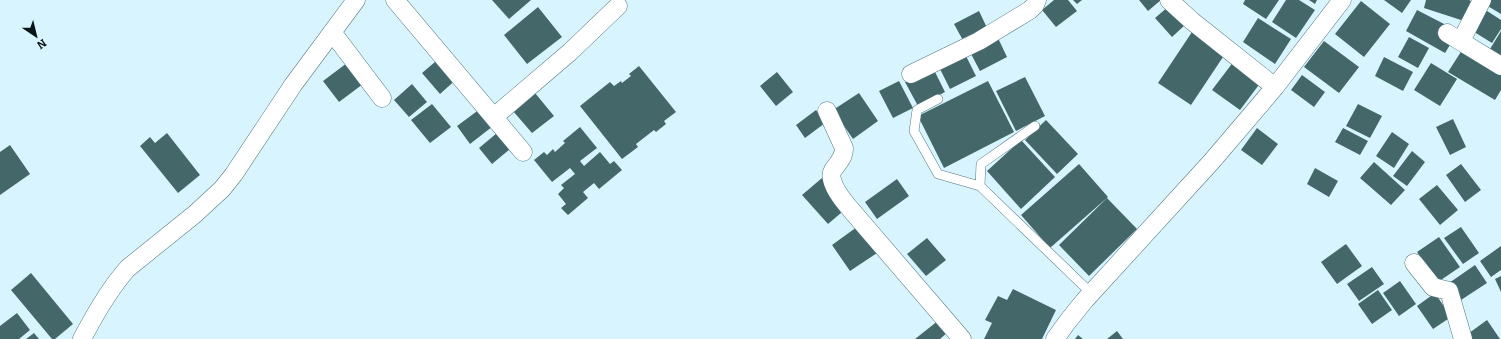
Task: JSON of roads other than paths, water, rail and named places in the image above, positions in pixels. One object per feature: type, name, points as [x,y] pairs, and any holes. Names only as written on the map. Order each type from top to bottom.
[{"type":"street","points":[[82,339],[101,304],[119,278],[128,268],[195,214],[222,189],[234,174],[293,85],[356,0]]},
{"type":"street","points":[[395,0],[495,116],[523,152]]},
{"type":"street","points":[[912,74],[979,41],[1030,10],[1035,5],[1037,0]]},
{"type":"street","points":[[1169,0],[1275,87]]},
{"type":"street","points":[[1055,339],[1068,320],[1091,293],[1212,161],[1275,87],[1342,0]]},
{"type":"street","points":[[1482,0],[1454,37],[1501,66]]},
{"type":"street","points":[[495,116],[570,52],[618,6]]},
{"type":"street","points":[[332,32],[382,98]]},
{"type":"street","points":[[827,111],[844,148],[844,153],[840,162],[831,176],[831,179],[839,194],[962,339]]},
{"type":"street","points":[[1414,263],[1433,287],[1449,291],[1463,339]]},
{"type":"lane","points":[[938,98],[917,110],[914,131],[938,174],[980,186],[1091,293]]},
{"type":"lane","points":[[980,186],[981,164],[1035,126]]}]
